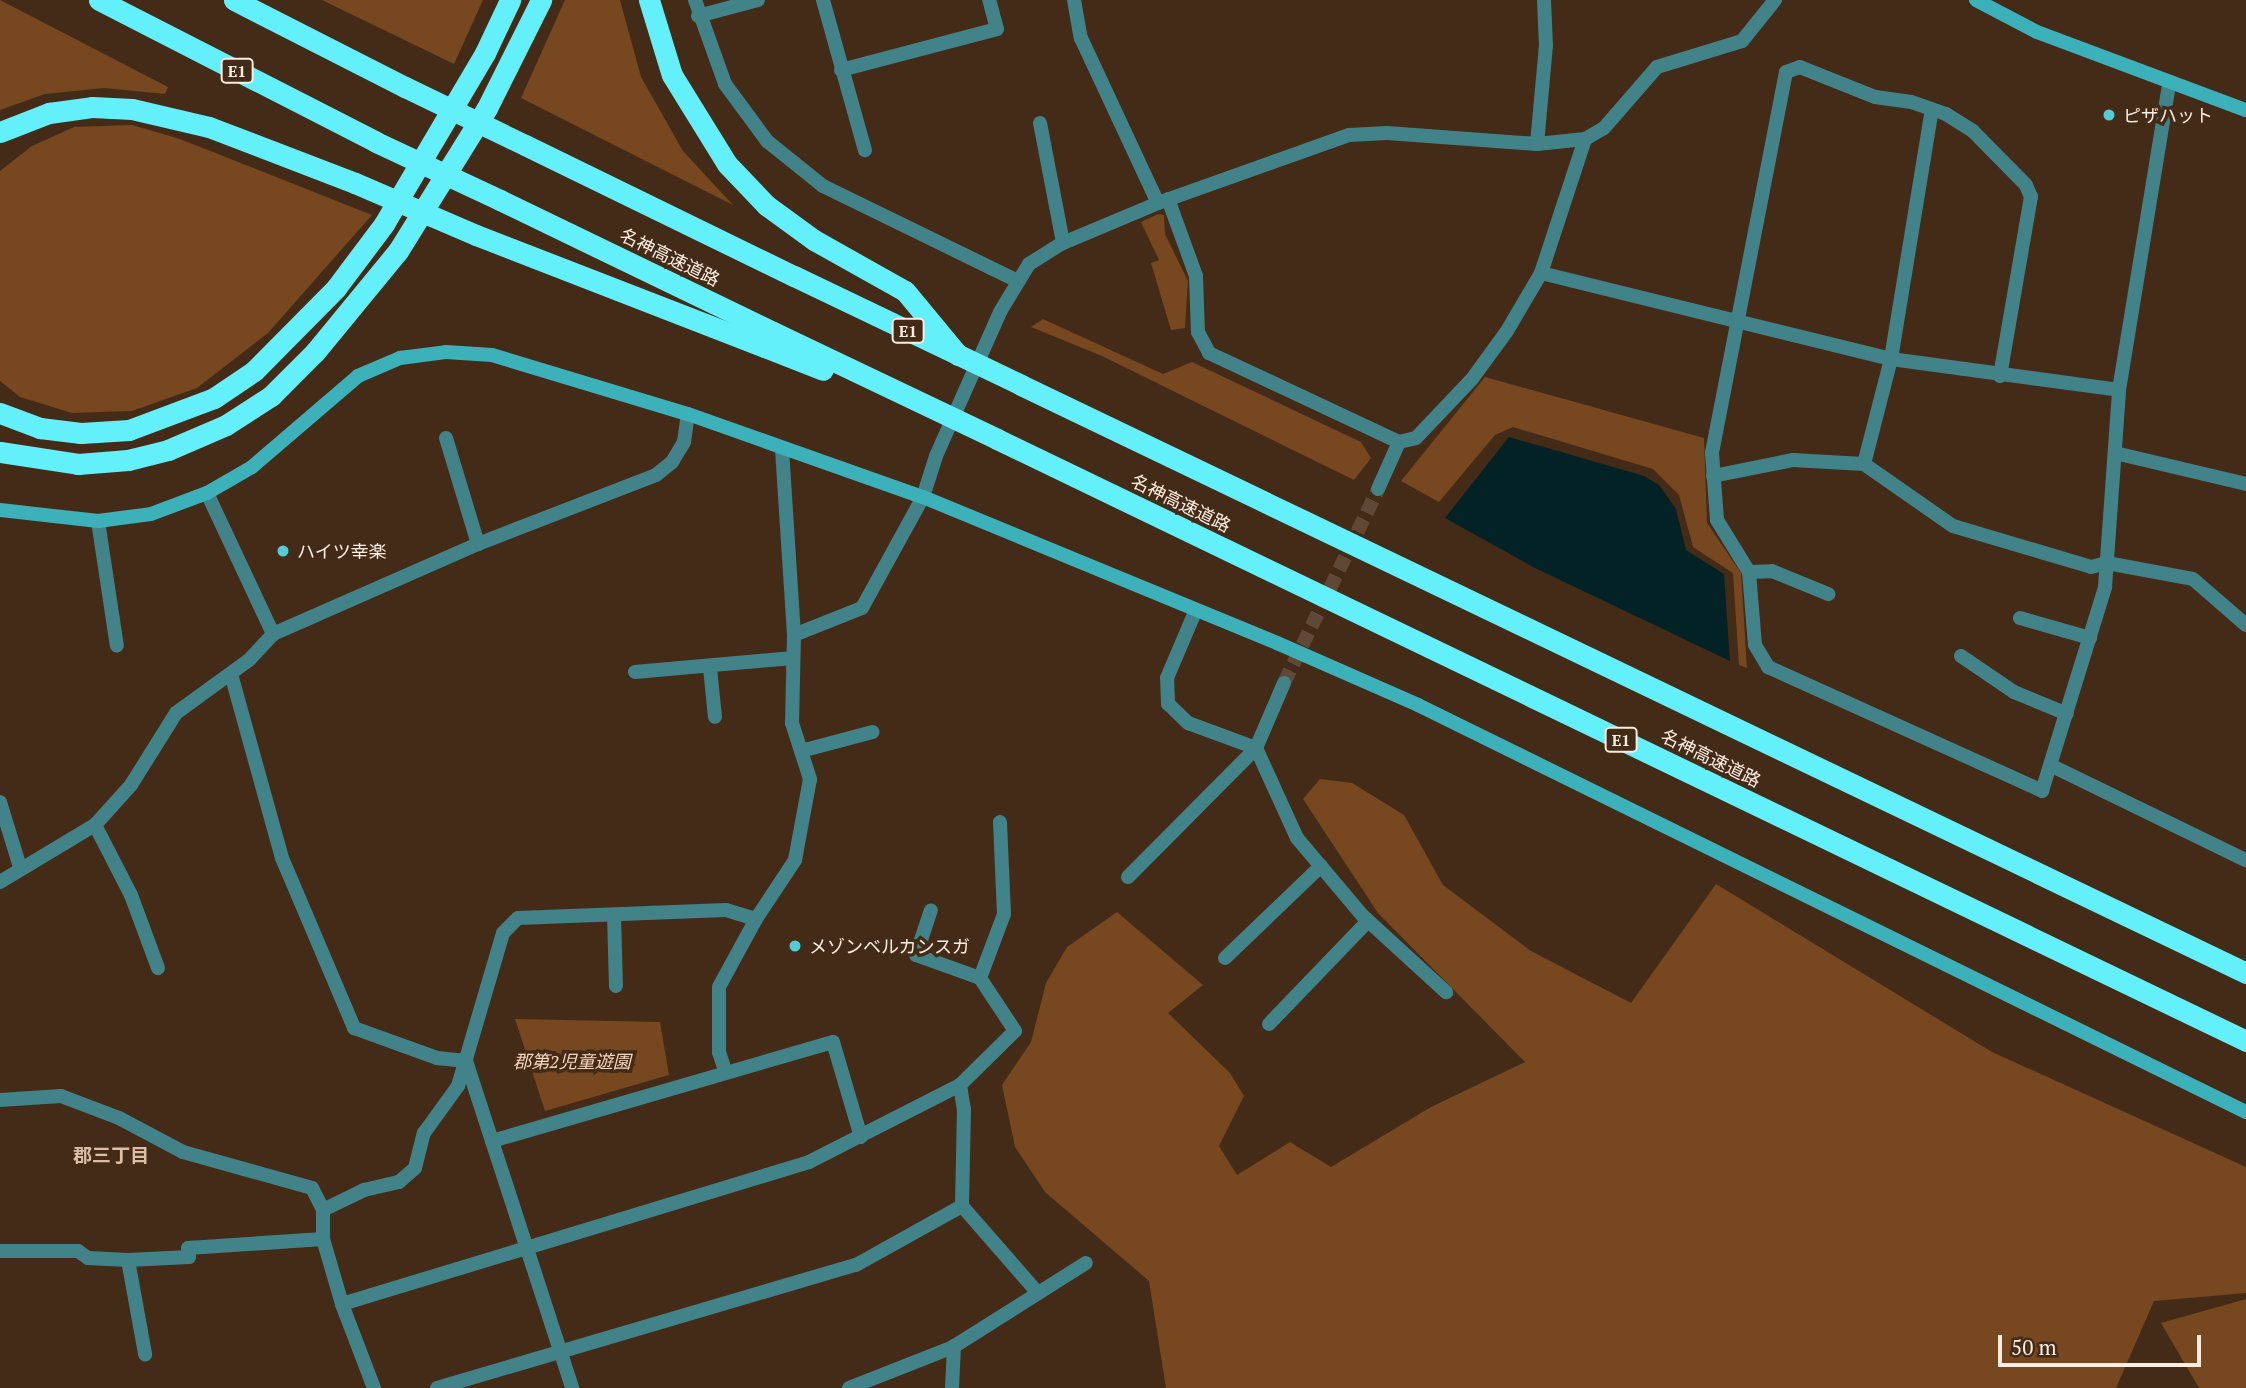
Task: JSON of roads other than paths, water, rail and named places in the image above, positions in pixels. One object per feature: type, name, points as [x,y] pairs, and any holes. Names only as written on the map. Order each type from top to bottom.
[{"type":"highway","name":"名神高速道路","points":[[99,0],[376,142],[500,200],[769,340],[988,435],[2246,1041]]},
{"type":"highway","name":"名神高速道路","points":[[234,0],[405,87],[794,276],[2246,973]]},
{"type":"highway","points":[[0,413],[40,428],[81,433],[129,429],[214,398],[254,371],[336,288],[384,224],[485,53],[510,0]]},
{"type":"highway","points":[[0,452],[78,464],[128,460],[226,425],[271,396],[315,352],[398,251],[487,108],[541,0]]},
{"type":"highway","points":[[649,0],[671,75],[696,120],[727,164],[765,205],[814,240],[905,291],[958,355]]},
{"type":"highway","points":[[0,132],[49,113],[92,107],[132,109],[209,127],[355,183],[477,234],[769,340]]},
{"type":"street","points":[[695,0],[698,16],[725,84],[776,149],[823,186],[1018,281]]},
{"type":"street","points":[[698,16],[758,0]]},
{"type":"street","points":[[823,0],[865,150]]},
{"type":"street","points":[[841,70],[997,29],[989,0]]},
{"type":"street","points":[[1074,0],[1081,38],[1163,201],[1196,276],[1198,332],[1209,353],[1399,442],[1416,438],[1472,379],[1541,273],[1585,139]]},
{"type":"street","points":[[1538,144],[1546,46],[1544,0]]},
{"type":"street","points":[[794,635],[862,608],[923,497],[936,456],[1018,281],[1029,264],[1063,243],[1163,201],[1349,135],[1388,133],[1538,144],[1585,139],[1604,128],[1657,67],[1742,41],[1775,0]]},
{"type":"street","points":[[1976,0],[2037,32],[2169,85],[2245,108]]},
{"type":"street","points":[[2000,376],[2031,197],[2026,185],[1973,131],[1932,109],[1875,97],[1800,67],[1786,72],[1712,453],[1717,520],[1749,572],[1755,645],[1768,667],[2042,791],[2052,766],[2105,587],[2119,390],[2169,85]]},
{"type":"street","points":[[1864,464],[1891,359],[1932,109]]},
{"type":"street","points":[[1040,123],[1063,243]]},
{"type":"street","points":[[1541,273],[1891,359],[2000,376],[2119,390]]},
{"type":"street","points":[[0,510],[98,521],[151,514],[207,493],[252,467],[358,376],[400,358],[446,352],[492,355],[688,414],[923,497],[1418,705],[2246,1112]]},
{"type":"street","points":[[0,882],[20,867],[95,825],[131,785],[176,712],[230,674],[272,634],[478,544],[656,475],[672,462],[684,442],[688,414]]},
{"type":"street","points":[[446,438],[478,544]]},
{"type":"street","points":[[1378,489],[1399,442]]},
{"type":"street","points":[[725,1071],[719,1052],[719,987],[756,919],[795,860],[810,779],[792,723],[794,635],[782,448]]},
{"type":"street","points":[[2115,453],[2246,484]]},
{"type":"street","points":[[1713,476],[1793,460],[1864,464],[1952,526],[2091,568],[2107,563],[2193,579],[2246,625]]},
{"type":"street","points":[[207,493],[272,634]]},
{"type":"street","points":[[98,521],[117,646]]},
{"type":"street","points":[[1749,572],[1772,571],[1828,594]]},
{"type":"street","points":[[1195,612],[1167,678],[1168,704],[1188,723],[1256,748],[1297,838],[1368,921],[1446,992]]},
{"type":"street","points":[[2020,618],[2090,638]]},
{"type":"street","points":[[1961,656],[2014,692],[2067,715]]},
{"type":"street","points":[[635,672],[710,668],[792,658]]},
{"type":"street","points":[[710,668],[715,717]]},
{"type":"street","points":[[230,674],[282,858],[354,1028],[437,1058],[466,1060]]},
{"type":"street","points":[[1128,877],[1256,748],[1284,683]]},
{"type":"street","points":[[801,751],[873,732]]},
{"type":"street","points":[[2052,766],[2246,860]]},
{"type":"street","points":[[0,802],[20,867]]},
{"type":"street","points":[[980,978],[1004,915],[1000,822]]},
{"type":"street","points":[[95,825],[131,895],[158,968]]},
{"type":"street","points":[[1226,958],[1321,866]]},
{"type":"street","points":[[323,1210],[406,1178],[415,1168],[424,1133],[458,1086],[503,933],[517,918],[726,910],[756,919]]},
{"type":"street","points":[[342,1304],[809,1162],[960,1085],[1014,1031],[980,978],[916,955],[931,910]]},
{"type":"street","points":[[614,915],[616,986]]},
{"type":"street","points":[[1269,1024],[1368,921]]},
{"type":"street","points":[[492,1141],[725,1071],[833,1042],[861,1137]]},
{"type":"street","points":[[466,1060],[572,1388]]},
{"type":"street","points":[[960,1085],[964,1109],[962,1206],[1037,1292]]},
{"type":"street","points":[[0,1100],[61,1096],[183,1152],[312,1188],[323,1210],[323,1239],[342,1304],[374,1388]]},
{"type":"street","points":[[437,1388],[561,1354],[856,1265],[962,1206]]},
{"type":"street","points":[[0,1251],[78,1251],[88,1258],[128,1260],[189,1257],[188,1248],[323,1239]]},
{"type":"street","points":[[128,1260],[145,1354]]},
{"type":"street","points":[[849,1388],[885,1377],[954,1346],[1086,1263]]},
{"type":"street","points":[[952,1388],[954,1346]]},
{"type":"water","points":[[1509,437],[1644,476],[1659,485],[1676,509],[1686,550],[1724,574],[1730,661],[1535,568],[1445,518]]},
{"type":"tunnel","points":[[1284,683],[1378,489]]},
{"type":"place","name":"ピザハット","points":[[2109,115]]},
{"type":"place","name":"ハイツ幸楽","points":[[283,551]]},
{"type":"place","name":"メゾンベルカンスガ","points":[[795,946]]},
{"type":"district","name":"郡三丁目","points":[[111,1155]]},
{"type":"park label","name":"郡第2児童遊園","points":[[572,1061]]}]
